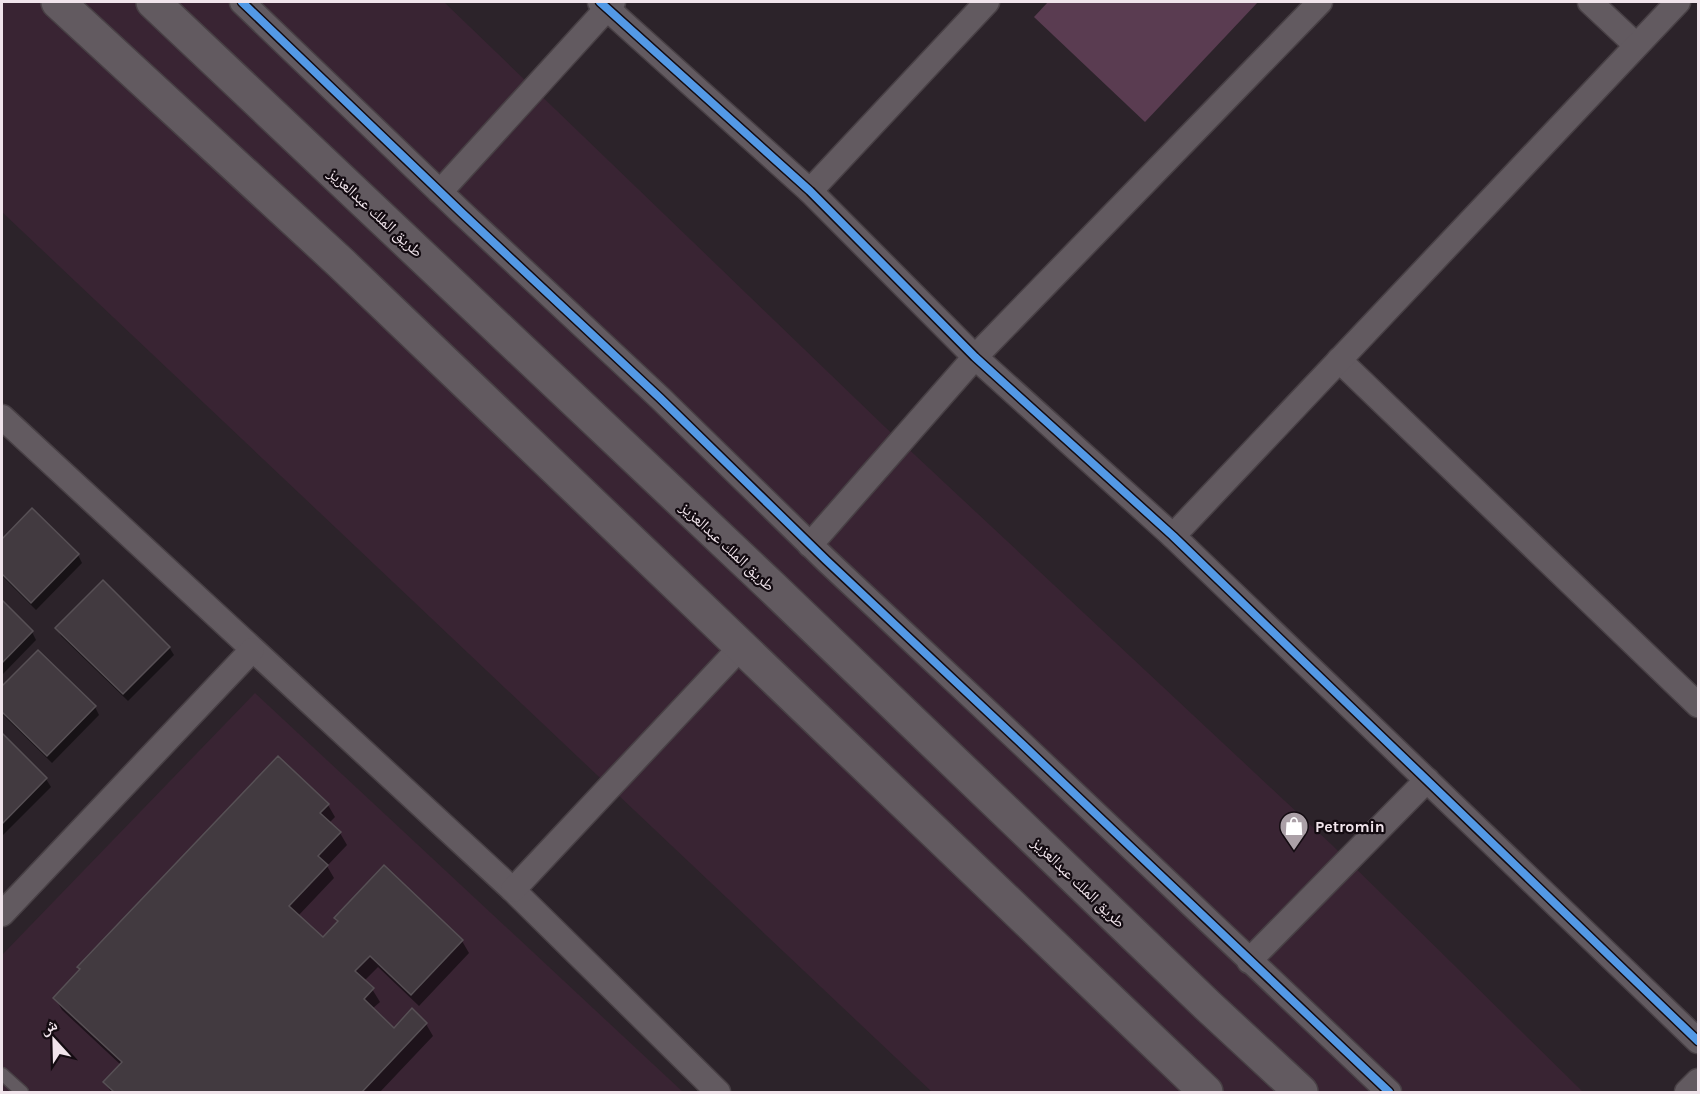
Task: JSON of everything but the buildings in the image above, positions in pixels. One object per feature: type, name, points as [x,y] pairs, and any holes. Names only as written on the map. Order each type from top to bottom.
[{"type":"main road","points":[[58,2],[342,264],[740,648],[1206,1092]]},
{"type":"main road","name":"طريق الملك عبدالعزيز","points":[[153,2],[773,588],[1207,1005],[1301,1092]]},
{"type":"street","points":[[242,2],[660,398],[810,545],[1389,1092]]},
{"type":"street","points":[[810,191],[987,2]]},
{"type":"street","points":[[810,545],[975,357],[1320,2]]},
{"type":"street","points":[[1590,2],[1636,45]]},
{"type":"street","points":[[1173,536],[1678,2]]},
{"type":"street","points":[[440,192],[607,4],[810,191],[975,357],[1173,536],[1698,1041]]},
{"type":"street","points":[[1339,360],[1698,705]]},
{"type":"street","points":[[5,428],[252,650],[513,890],[718,1092]]},
{"type":"street","points":[[513,890],[740,648]]},
{"type":"street","points":[[2,914],[252,650]]},
{"type":"street","points":[[1250,961],[1426,780]]},
{"type":"street","points":[[1687,1092],[1698,1081]]},
{"type":"lane","points":[[2,1074],[22,1092]]},
{"type":"shaded area","points":[[2,2],[444,2],[885,427],[1332,845],[1583,1092],[932,1092],[2,212]]},
{"type":"shaded area","points":[[1048,2],[1258,2],[1145,122],[1034,17]]},
{"type":"shaded area","points":[[255,693],[683,1092],[2,1092],[2,955]]},
{"type":"cycle path","points":[[242,2],[462,213],[660,398],[826,560],[1389,1092]]},
{"type":"cycle path","points":[[600,2],[810,191],[975,357],[1173,536],[1698,1041]]},
{"type":"place","name":"Petromin","points":[[1294,852]]}]
